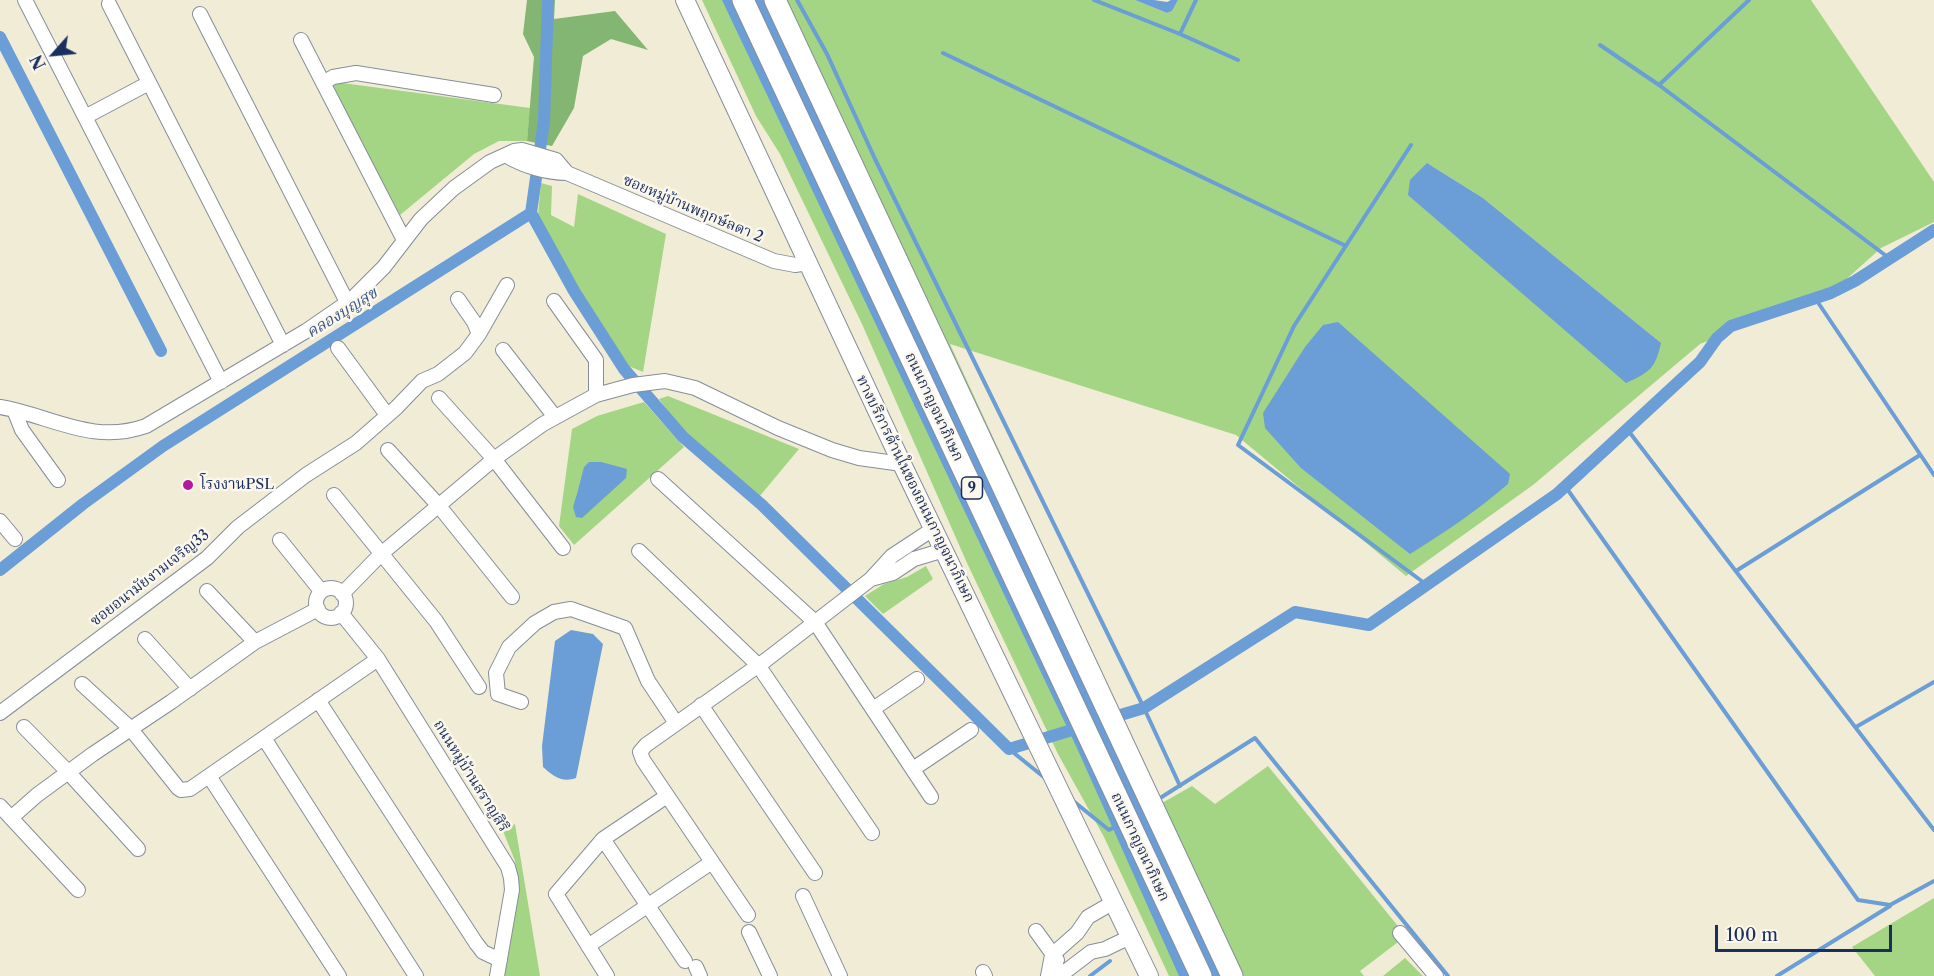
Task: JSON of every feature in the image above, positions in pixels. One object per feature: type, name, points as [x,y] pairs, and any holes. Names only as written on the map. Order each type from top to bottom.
[{"type":"highway","name":"ถนนกาญจนาภิเษก","points":[[743,0],[1201,976]]},
{"type":"highway","name":"ถนนกาญจนาภิเษก","points":[[775,0],[1232,976]]},
{"type":"main road","name":"ทางบริการด้านในของถนนกาญจนาภิเษก","points":[[685,0],[902,464],[1149,976]]},
{"type":"street","points":[[25,0],[221,382]]},
{"type":"street","points":[[109,4],[283,345]]},
{"type":"street","points":[[200,14],[347,302]]},
{"type":"street","points":[[301,40],[404,240]]},
{"type":"street","points":[[323,83],[333,78],[356,73],[494,95]]},
{"type":"street","points":[[85,117],[149,83]]},
{"type":"street","name":"ซอยหมู่บ้านพฤกษ์ลดา 2","points":[[0,407],[97,434],[117,434],[146,426],[283,345],[347,302],[384,267],[421,219],[454,189],[490,162],[505,155],[520,156],[559,168],[774,261],[795,265],[808,263]]},
{"type":"street","name":"ซอยอนามัยงามเจริญ33","points":[[0,713],[207,558],[238,527],[306,475],[356,443],[422,381],[438,374],[465,353],[479,334],[507,285]]},
{"type":"street","points":[[458,299],[474,322],[479,334]]},
{"type":"street","points":[[555,301],[596,360],[596,395]]},
{"type":"street","points":[[338,348],[387,415]]},
{"type":"street","points":[[503,350],[555,417]]},
{"type":"street","points":[[342,594],[381,554],[494,459],[543,424],[596,395],[633,385],[665,381],[695,388],[778,428],[832,450],[859,458],[902,464]]},
{"type":"street","points":[[439,398],[494,459],[564,548]]},
{"type":"street","points":[[14,410],[22,430],[58,480]]},
{"type":"street","points":[[388,450],[439,506],[512,597]]},
{"type":"street","points":[[658,479],[815,622],[932,797]]},
{"type":"street","points":[[334,495],[436,621],[479,687]]},
{"type":"street","points":[[0,521],[15,540]]},
{"type":"street","points":[[748,915],[643,760],[640,752],[646,745],[758,665],[871,579],[892,556],[933,529]]},
{"type":"street","points":[[280,540],[321,591]]},
{"type":"street","points":[[871,579],[893,573],[914,559],[944,550]]},
{"type":"street","points":[[639,551],[758,665],[872,833]]},
{"type":"street","points":[[333,588],[342,594],[345,601],[341,613],[327,618],[322,615],[316,601],[321,591],[333,588]]},
{"type":"street","points":[[207,591],[255,642]]},
{"type":"street","points":[[11,818],[37,795],[255,642],[318,609]]},
{"type":"street","points":[[521,702],[498,694],[496,673],[509,647],[535,623],[554,612],[571,609],[625,628],[648,681],[676,723]]},
{"type":"street","name":"ถนนหมู่บ้านสราญสิริ","points":[[341,613],[378,659],[508,867],[512,878],[512,890],[497,976]]},
{"type":"street","points":[[145,639],[190,689]]},
{"type":"street","points":[[82,684],[130,728],[181,790],[190,789],[378,659]]},
{"type":"street","points":[[873,709],[917,679]]},
{"type":"street","points":[[318,700],[476,943],[483,952],[500,960]]},
{"type":"street","points":[[701,705],[815,873]]},
{"type":"street","points":[[24,727],[138,849]]},
{"type":"street","points":[[913,769],[971,730]]},
{"type":"street","points":[[264,738],[416,976]]},
{"type":"street","points":[[209,776],[339,976]]},
{"type":"street","points":[[607,976],[555,894],[603,839],[667,796]]},
{"type":"street","points":[[0,806],[78,890]]},
{"type":"street","points":[[603,839],[694,968]]},
{"type":"street","points":[[588,946],[712,862]]},
{"type":"street","points":[[803,896],[840,976]]},
{"type":"street","points":[[1114,902],[1088,917],[1077,933],[1052,955],[1049,975],[1066,971],[1091,952],[1105,949],[1130,937]]},
{"type":"street","points":[[1036,931],[1066,971]]},
{"type":"street","points":[[749,932],[770,976]]},
{"type":"street","points":[[1400,933],[1436,976]]},
{"type":"green space","points":[[527,0],[555,0],[554,19],[615,11],[648,50],[611,39],[583,56],[574,108],[552,146],[527,141],[534,57],[523,34]]},
{"type":"green space","points":[[702,0],[1135,0],[1167,13],[1172,11],[1178,0],[1811,0],[1934,182],[1934,222],[1881,248],[1831,293],[1700,344],[1533,485],[1406,576],[1236,435],[950,344],[1162,803],[1192,786],[1215,804],[1268,766],[1406,936],[1360,971],[1364,976],[1169,976],[1104,837],[1058,754],[967,563],[862,324],[780,154],[756,116]],"holes":[[[1427,163],[1483,198],[1661,343]]]},
{"type":"green space","points":[[335,82],[530,108],[527,141],[499,141],[474,154],[400,215],[332,87]]},
{"type":"green space","points":[[541,183],[552,186],[551,215],[574,227],[578,194],[666,234],[643,372],[626,365],[570,276],[538,215]]},
{"type":"green space","points":[[668,396],[799,449],[759,497],[686,436],[659,399]]},
{"type":"green space","points":[[644,402],[684,447],[574,545],[559,526],[572,429],[597,416]]},
{"type":"green space","points":[[926,566],[933,579],[883,614],[865,596],[884,584],[907,577]]},
{"type":"green space","points":[[515,824],[540,976],[504,976],[518,888],[515,861],[503,831]]},
{"type":"green space","points":[[1934,898],[1934,976],[1875,976],[1852,947]]},
{"type":"green space","points":[[1405,958],[1423,976],[1383,976]]},
{"type":"water","points":[[722,0],[783,0],[1238,976],[1179,976],[1076,746]]},
{"type":"water","points":[[1135,0],[1167,2],[1178,0],[1172,11],[1167,13]]},
{"type":"water","points":[[1427,163],[1483,198],[1661,343],[1650,369],[1626,383],[1408,195],[1410,180]]},
{"type":"water","points":[[1338,322],[1510,474],[1508,484],[1497,494],[1410,554],[1301,468],[1265,428],[1263,413],[1305,347],[1323,325]]},
{"type":"water","points":[[589,462],[601,462],[627,469],[626,478],[582,518],[576,517],[573,507],[584,467]]},
{"type":"water","points":[[571,630],[593,634],[603,644],[576,778],[566,780],[554,776],[543,767],[542,746],[555,641]]},
{"type":"waterway","name":"คลองบุญสุข","points":[[0,570],[83,504],[163,446],[531,213],[544,121],[548,0]]},
{"type":"waterway","points":[[797,0],[827,54],[875,159],[1180,786]]},
{"type":"waterway","points":[[1094,0],[1238,60]]},
{"type":"waterway","points":[[1180,34],[1196,0]]},
{"type":"waterway","points":[[1659,85],[1749,0]]},
{"type":"waterway","points":[[0,37],[161,351]]},
{"type":"waterway","points":[[1600,45],[1659,85],[1889,258]]},
{"type":"waterway","points":[[943,53],[1346,246]]},
{"type":"waterway","points":[[1411,145],[1294,326],[1238,445],[1427,585]]},
{"type":"waterway","points":[[531,213],[574,291],[624,369],[683,437],[762,505],[1009,749],[1082,727]]},
{"type":"waterway","points":[[1107,719],[1144,708],[1295,612],[1369,625],[1557,494],[1700,362],[1717,338],[1731,326],[1831,293],[1855,281],[1934,230]]},
{"type":"waterway","points":[[1815,298],[1934,475]]},
{"type":"waterway","points":[[1627,429],[1934,830]]},
{"type":"waterway","points":[[1736,571],[1920,455]]},
{"type":"waterway","points":[[1565,486],[1858,900],[1890,905],[1934,881]]},
{"type":"waterway","points":[[1856,727],[1934,682]]},
{"type":"waterway","points":[[1157,800],[1255,738],[1448,976]]},
{"type":"waterway","points":[[1009,749],[1045,778]]},
{"type":"waterway","points":[[1072,800],[1109,830],[1116,826]]},
{"type":"waterway","points":[[1777,976],[1890,906]]},
{"type":"waterway","points":[[1090,976],[1110,961]]},
{"type":"place","name":"โรงงานPSL","points":[[188,485]]}]
